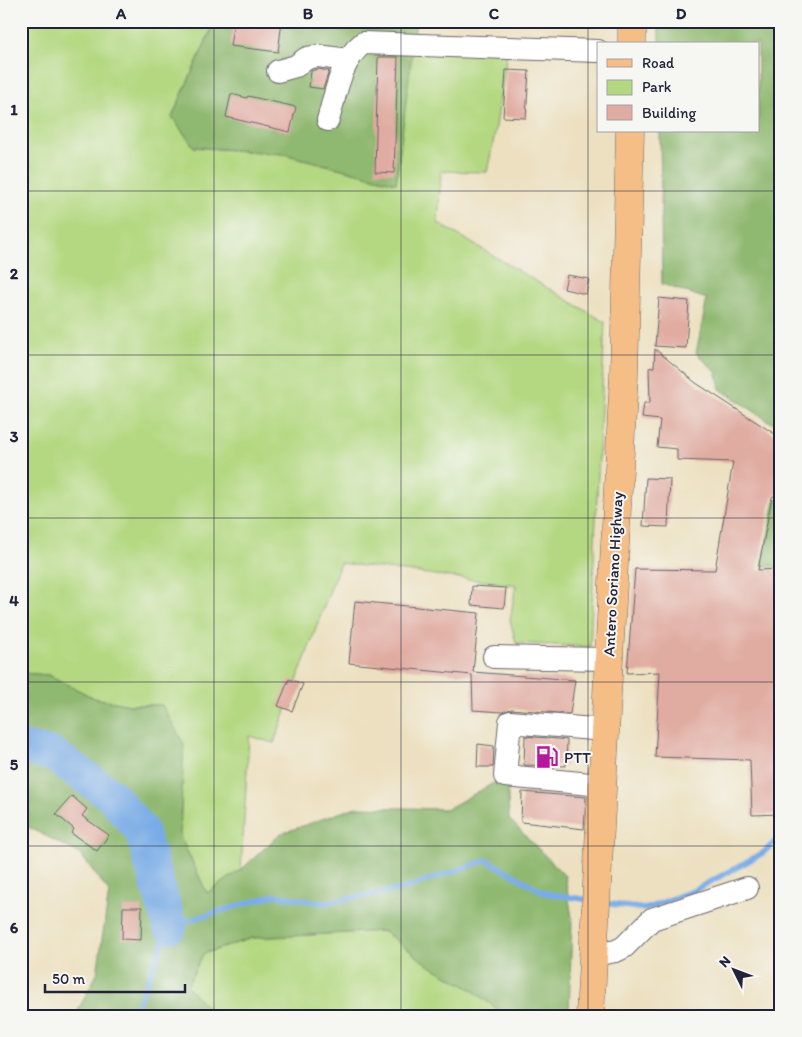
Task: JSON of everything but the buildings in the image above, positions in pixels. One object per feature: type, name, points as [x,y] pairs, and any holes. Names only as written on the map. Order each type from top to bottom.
[{"type":"main road","points":[[632,21],[632,42]]},
{"type":"main road","name":"Antero Soriano Highway","points":[[590,1016],[595,888],[624,375],[630,132]]},
{"type":"street","points":[[328,120],[348,60],[363,43],[597,51]]},
{"type":"street","points":[[278,71],[296,66],[307,58],[318,56],[348,60]]},
{"type":"street","points":[[494,657],[608,659]]},
{"type":"street","points":[[602,785],[505,776],[510,722],[605,730]]},
{"type":"street","points":[[593,954],[616,952],[624,948],[652,919],[747,888]]},
{"type":"green space","points":[[21,21],[215,21],[172,117],[194,147],[284,154],[396,183],[412,44],[508,47],[487,172],[441,171],[438,223],[605,322],[590,647],[516,643],[510,620],[516,585],[340,563],[274,743],[249,736],[241,870],[207,894],[180,836],[162,705],[130,705],[93,698],[49,675],[21,673]]},
{"type":"green space","points":[[215,21],[416,21],[396,183],[284,154],[194,147],[172,117]]},
{"type":"green space","points":[[659,21],[781,21],[781,429],[720,389],[717,373],[696,353],[707,299],[662,284],[660,132],[760,132],[760,42],[659,42]]},
{"type":"green space","points":[[781,497],[781,567],[762,566],[775,500]]},
{"type":"green space","points":[[21,673],[49,675],[94,698],[130,705],[162,705],[184,744],[180,836],[207,893],[241,870],[280,834],[356,807],[447,809],[492,784],[507,773],[509,819],[565,876],[572,918],[569,1016],[506,1016],[471,989],[428,965],[384,931],[252,938],[203,954],[187,986],[215,1016],[75,1016],[97,974],[109,892],[80,854],[21,823]]},
{"type":"green space","points":[[384,931],[428,965],[471,989],[506,1016],[215,1016],[187,986],[203,954],[252,938]]},
{"type":"waterway","points":[[21,748],[52,754],[111,795],[141,830],[170,926]]},
{"type":"waterway","points":[[604,903],[645,909],[695,890],[763,853],[781,836]]},
{"type":"waterway","points":[[133,1016],[170,926],[275,895],[324,903],[402,889],[487,860],[545,893],[589,900]]},
{"type":"place","name":"PTT","points":[[547,757]]}]
